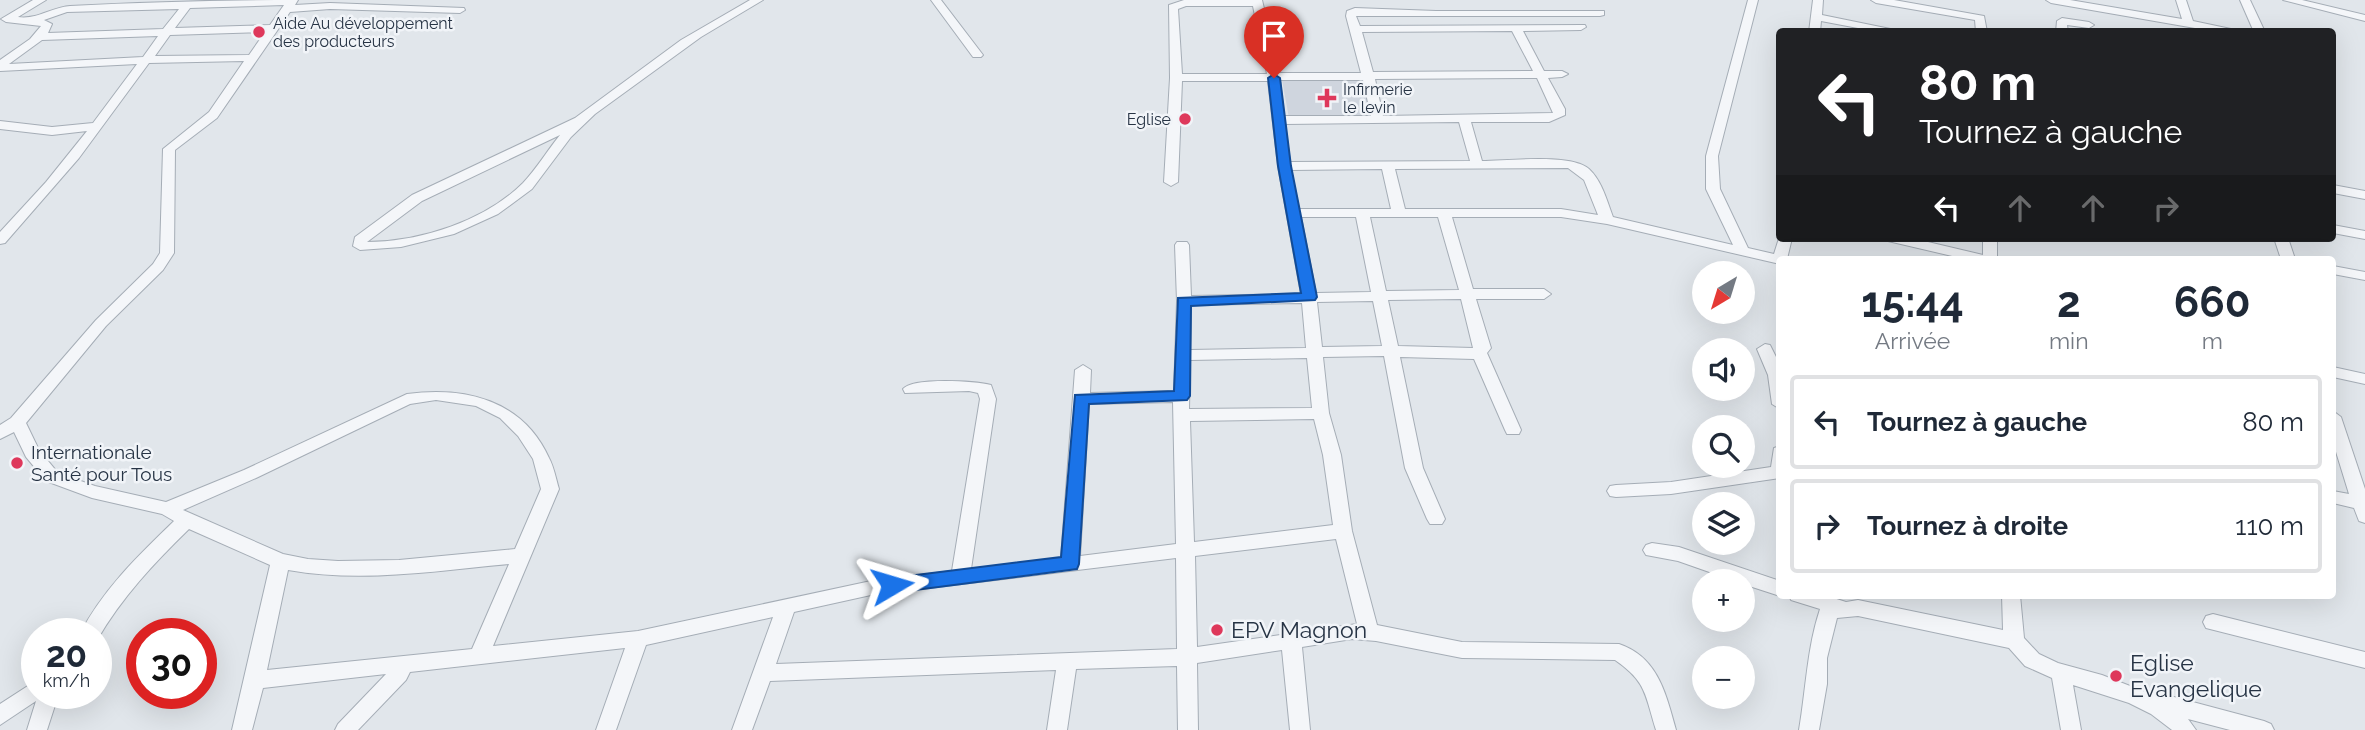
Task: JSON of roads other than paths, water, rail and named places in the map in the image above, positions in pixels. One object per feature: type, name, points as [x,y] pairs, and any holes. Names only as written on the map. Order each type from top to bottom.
[{"type":"street","points":[[3,21],[41,0]]},
{"type":"street","points":[[388,9],[401,0]]},
{"type":"street","points":[[579,121],[528,186],[478,220],[441,233],[373,247],[360,246],[360,240],[417,198],[579,121],[688,39],[758,0]]},
{"type":"street","points":[[936,0],[977,55]]},
{"type":"street","points":[[1396,0],[1400,13]]},
{"type":"street","points":[[1462,0],[1468,13]]},
{"type":"street","points":[[1743,251],[1713,189],[1712,156],[1753,0]]},
{"type":"street","points":[[1815,28],[1818,0]]},
{"type":"street","points":[[1876,0],[1980,18],[1981,28]]},
{"type":"street","points":[[1962,0],[1962,15]]},
{"type":"street","points":[[2051,0],[2121,5],[2219,28]]},
{"type":"street","points":[[2181,0],[2188,22]]},
{"type":"street","points":[[2245,0],[2258,28]]},
{"type":"street","points":[[2288,0],[2365,18]]},
{"type":"street","points":[[32,21],[66,9],[251,2],[460,10]]},
{"type":"street","points":[[1171,182],[1176,78],[1172,7],[1185,3],[1257,2],[1274,78],[1284,166],[1309,297],[1321,412],[1332,455],[1343,531],[1369,632]]},
{"type":"street","points":[[0,433],[17,422],[101,323],[159,267],[167,253],[169,149],[213,115],[290,3]]},
{"type":"street","points":[[2062,28],[2062,21],[2089,25],[2071,3]]},
{"type":"street","points":[[0,240],[41,199],[187,5]]},
{"type":"street","points":[[1378,120],[1351,16],[1355,10],[1400,13],[1600,13]]},
{"type":"street","points":[[1816,17],[1878,28]]},
{"type":"street","points":[[0,67],[39,37],[46,30],[47,24],[3,21]]},
{"type":"street","points":[[1356,29],[1581,27]]},
{"type":"street","points":[[39,37],[272,28]]},
{"type":"street","points":[[1279,120],[1559,116],[1559,109],[1538,74],[1516,28]]},
{"type":"street","points":[[0,67],[252,58]]},
{"type":"street","points":[[1176,78],[1562,74]]},
{"type":"street","points":[[1464,119],[1477,164]]},
{"type":"street","points":[[0,125],[52,131],[97,126]]},
{"type":"street","points":[[1284,166],[1570,164],[1582,167],[1588,173],[1607,219]]},
{"type":"street","points":[[1388,165],[1399,213]]},
{"type":"street","points":[[2336,188],[2365,195]]},
{"type":"street","points":[[1362,212],[1414,468],[1436,519]]},
{"type":"street","points":[[1293,213],[1561,212],[1607,219],[1776,259]]},
{"type":"street","points":[[1182,355],[1390,351],[1469,355],[1479,352],[1483,348],[1444,213]]},
{"type":"street","points":[[2336,230],[2365,235]]},
{"type":"street","points":[[1910,242],[1970,256]]},
{"type":"street","points":[[1182,245],[1184,301],[1181,415],[1188,730]]},
{"type":"street","points":[[2336,271],[2365,276]]},
{"type":"street","points":[[1184,301],[1544,294]]},
{"type":"street","points":[[1765,349],[1776,375]]},
{"type":"street","points":[[1479,352],[1513,430]]},
{"type":"street","points":[[1070,564],[1083,370]]},
{"type":"street","points":[[2336,373],[2365,379]]},
{"type":"street","points":[[911,389],[969,386],[985,389],[988,399],[961,576]]},
{"type":"street","points":[[167,509],[250,474],[407,399],[436,395],[479,401],[506,415],[524,432],[541,458],[551,489],[479,656]]},
{"type":"street","points":[[1081,399],[1182,396]]},
{"type":"street","points":[[1181,415],[1321,412]]},
{"type":"street","points":[[17,422],[32,453],[52,477],[92,492],[167,509],[280,561],[305,567],[342,568],[520,556]]},
{"type":"street","points":[[2336,426],[2363,508]]},
{"type":"street","points":[[1616,491],[1671,488],[1776,472]]},
{"type":"street","points":[[2336,498],[2363,508]]},
{"type":"street","points":[[100,618],[143,563],[187,520]]},
{"type":"street","points":[[255,680],[638,639],[872,588],[1343,531]]},
{"type":"street","points":[[1652,550],[1679,554],[1776,588]]},
{"type":"street","points":[[243,730],[280,561]]},
{"type":"street","points":[[1812,599],[1844,608]]},
{"type":"street","points":[[2011,599],[2015,641],[2023,652],[2061,672],[2264,730]]},
{"type":"street","points":[[742,730],[787,605]]},
{"type":"street","points":[[1809,730],[1817,684],[1818,658],[1829,611],[1857,608],[2015,641]]},
{"type":"street","points":[[2213,622],[2365,660]]},
{"type":"street","points":[[764,673],[1186,657],[1352,631],[1369,632],[1462,650],[1619,652],[1641,667],[1652,683],[1666,730]]},
{"type":"street","points":[[606,730],[638,639]]},
{"type":"street","points":[[1291,640],[1300,730]]},
{"type":"street","points":[[1057,730],[1067,662]]},
{"type":"street","points":[[345,730],[399,674],[403,663]]},
{"type":"street","points":[[2061,672],[2071,730]]},
{"type":"street","points":[[2127,693],[2175,717],[2186,730]]},
{"type":"street","points":[[0,716],[21,701]]},
{"type":"street","points":[[37,730],[44,709]]},
{"type":"place","name":"Aide Au développement des producteurs","points":[[259,32]]},
{"type":"place","name":"Infirmerie le levin","points":[[1327,98]]},
{"type":"place","name":"Eglise","points":[[1185,119]]},
{"type":"place","name":"Internationale Santé pour Tous","points":[[17,463]]},
{"type":"place","name":"EPV Magnon","points":[[1217,630]]},
{"type":"place","name":"Eglise Evangelique","points":[[2116,676]]}]
